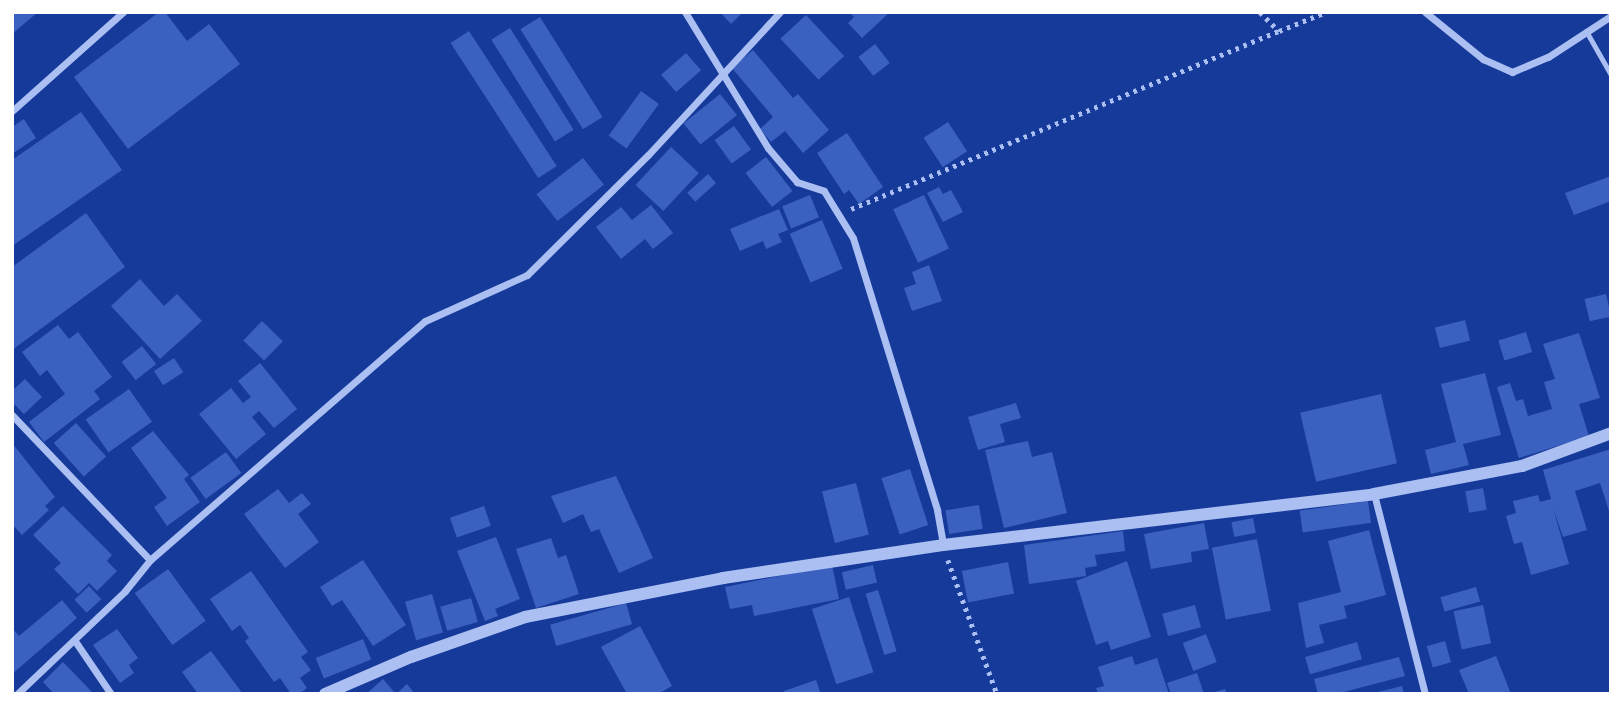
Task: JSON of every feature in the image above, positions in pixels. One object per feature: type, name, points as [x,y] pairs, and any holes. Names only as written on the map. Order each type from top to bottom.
[{"type":"street","points":[[12,111],[123,12]]},
{"type":"street","points":[[685,12],[719,73],[768,148],[797,182],[824,191],[857,251],[937,510],[943,545]]},
{"type":"street","points":[[17,694],[75,641],[150,560],[425,321],[527,275],[648,155],[719,73],[780,12]]},
{"type":"street","points":[[1425,12],[1483,59],[1512,72],[1548,57],[1611,16]]},
{"type":"street","points":[[12,415],[150,560]]},
{"type":"street","points":[[325,694],[411,657],[525,617],[723,578],[943,545],[1374,494],[1522,466],[1611,433]]},
{"type":"street","points":[[1374,494],[1425,694]]},
{"type":"street","points":[[75,641],[111,694]]},
{"type":"lane","points":[[1586,31],[1611,75]]},
{"type":"path","points":[[1260,12],[1279,31]]},
{"type":"path","points":[[838,215],[1326,12]]},
{"type":"path","points":[[943,545],[997,694]]},
{"type":"building","points":[[12,12],[38,12],[12,34]]},
{"type":"building","points":[[159,12],[165,12],[187,41],[209,24],[240,64],[128,149],[74,77]]},
{"type":"building","points":[[720,12],[743,12],[731,24]]},
{"type":"building","points":[[849,12],[890,12],[862,38],[848,23],[854,17]]},
{"type":"building","points":[[806,15],[844,56],[819,80],[780,39]]},
{"type":"building","points":[[540,17],[603,117],[583,129],[520,29]]},
{"type":"building","points":[[510,28],[574,130],[555,141],[491,40]]},
{"type":"building","points":[[469,31],[557,166],[538,178],[451,43]]},
{"type":"building","points":[[875,44],[890,63],[873,76],[858,57]]},
{"type":"building","points":[[753,50],[793,98],[798,94],[829,130],[803,153],[785,131],[771,142],[760,129],[773,117],[732,68]]},
{"type":"building","points":[[686,53],[701,70],[676,92],[661,75]]},
{"type":"building","points":[[641,91],[659,104],[626,148],[609,135]]},
{"type":"building","points":[[720,94],[737,115],[700,145],[683,124]]},
{"type":"building","points":[[81,112],[122,170],[12,246],[12,160]]},
{"type":"building","points":[[24,119],[36,138],[12,154],[12,127]]},
{"type":"building","points":[[948,122],[967,151],[943,167],[924,138]]},
{"type":"building","points":[[734,126],[751,149],[732,164],[715,140]]},
{"type":"building","points":[[847,133],[883,187],[859,204],[849,190],[844,194],[817,153]]},
{"type":"building","points":[[671,147],[699,173],[663,211],[636,185]]},
{"type":"building","points":[[766,157],[792,191],[772,207],[746,173]]},
{"type":"building","points":[[583,158],[604,185],[557,221],[537,194]]},
{"type":"building","points":[[708,174],[716,183],[695,202],[687,193]]},
{"type":"building","points":[[1611,176],[1611,201],[1574,215],[1565,193]]},
{"type":"building","points":[[939,187],[943,194],[951,190],[963,212],[943,222],[927,193]]},
{"type":"building","points":[[810,195],[819,217],[791,228],[782,206]]},
{"type":"building","points":[[924,195],[949,248],[918,263],[893,209]]},
{"type":"building","points":[[651,205],[673,233],[653,249],[645,239],[621,259],[596,227],[621,207],[632,220]]},
{"type":"building","points":[[779,209],[788,230],[778,234],[782,242],[766,249],[763,241],[740,251],[730,229]]},
{"type":"building","points":[[86,213],[125,267],[12,350],[12,267]]},
{"type":"building","points":[[822,220],[843,269],[810,282],[790,234]]},
{"type":"building","points":[[929,265],[942,301],[912,311],[904,288],[916,284],[912,272]]},
{"type":"building","points":[[140,279],[164,306],[177,294],[202,321],[160,359],[111,306]]},
{"type":"building","points":[[1606,294],[1611,316],[1590,321],[1585,299]]},
{"type":"building","points":[[1465,320],[1470,340],[1440,348],[1435,327]]},
{"type":"building","points":[[262,321],[283,341],[264,361],[243,340]]},
{"type":"building","points":[[58,325],[69,339],[78,332],[112,377],[94,391],[100,399],[44,442],[29,422],[65,394],[47,370],[40,376],[22,352]]},
{"type":"building","points":[[1526,332],[1532,352],[1504,361],[1498,340]]},
{"type":"building","points":[[1579,333],[1600,398],[1579,404],[1589,436],[1519,458],[1497,387],[1510,383],[1516,401],[1523,399],[1528,416],[1552,409],[1544,382],[1555,379],[1543,344]]},
{"type":"building","points":[[142,346],[156,364],[136,380],[122,362]]},
{"type":"building","points":[[174,358],[183,372],[163,385],[154,371]]},
{"type":"building","points":[[260,363],[297,409],[274,428],[259,411],[252,417],[266,434],[236,459],[199,414],[231,388],[243,403],[251,397],[238,381]]},
{"type":"building","points":[[1485,373],[1501,435],[1463,444],[1469,465],[1431,474],[1425,450],[1456,442],[1441,384]]},
{"type":"building","points":[[25,379],[42,397],[24,414],[12,402],[12,391]]},
{"type":"building","points":[[129,389],[152,422],[109,452],[86,419]]},
{"type":"building","points":[[1381,394],[1397,463],[1316,482],[1300,413]]},
{"type":"building","points":[[1016,403],[1021,418],[1000,424],[1005,442],[978,450],[968,417]]},
{"type":"building","points":[[76,423],[106,456],[84,477],[54,443]]},
{"type":"building","points":[[153,431],[189,475],[184,479],[200,502],[167,526],[154,507],[167,498],[131,448]]},
{"type":"building","points":[[1028,441],[1032,457],[1052,452],[1067,513],[1004,528],[985,450]]},
{"type":"building","points":[[12,443],[55,497],[45,506],[49,510],[22,535],[12,524]]},
{"type":"building","points":[[1611,449],[1611,517],[1600,483],[1575,491],[1587,530],[1563,537],[1553,508],[1569,564],[1531,575],[1522,542],[1514,544],[1506,516],[1516,513],[1513,501],[1538,495],[1540,502],[1551,499],[1543,470]]},
{"type":"building","points":[[226,452],[241,473],[206,499],[190,478]]},
{"type":"building","points":[[910,469],[928,525],[900,534],[881,478]]},
{"type":"building","points":[[616,476],[653,558],[619,573],[599,529],[591,532],[583,514],[563,523],[551,496]]},
{"type":"building","points":[[856,483],[869,534],[835,543],[822,491]]},
{"type":"building","points":[[1483,488],[1487,510],[1469,513],[1465,491]]},
{"type":"building","points":[[278,489],[289,503],[302,493],[311,504],[298,514],[319,542],[285,568],[244,514]]},
{"type":"building","points":[[1368,501],[1371,523],[1303,532],[1300,511]]},
{"type":"building","points":[[979,505],[983,529],[949,534],[945,510]]},
{"type":"building","points":[[63,506],[112,555],[107,561],[117,571],[97,591],[89,583],[78,594],[54,569],[61,563],[33,535]]},
{"type":"building","points":[[484,506],[491,526],[457,538],[450,518]]},
{"type":"building","points":[[1253,518],[1256,533],[1234,537],[1231,522]]},
{"type":"building","points":[[1204,523],[1209,549],[1191,552],[1192,562],[1151,569],[1144,534]]},
{"type":"building","points":[[1369,530],[1386,595],[1344,606],[1347,618],[1319,625],[1324,643],[1306,648],[1298,603],[1341,592],[1328,541]]},
{"type":"building","points":[[1123,531],[1125,551],[1095,555],[1097,566],[1085,568],[1086,576],[1029,584],[1024,545]]},
{"type":"building","points":[[496,537],[520,599],[495,609],[498,616],[485,621],[457,551]]},
{"type":"building","points":[[551,538],[558,558],[566,555],[579,594],[536,608],[516,549]]},
{"type":"building","points":[[1257,539],[1271,611],[1226,619],[1212,548]]},
{"type":"building","points":[[363,560],[406,625],[373,646],[342,600],[332,606],[320,587]]},
{"type":"building","points":[[1127,561],[1151,637],[1111,650],[1108,641],[1096,645],[1076,581]]},
{"type":"building","points":[[1008,562],[1014,593],[968,602],[962,571]]},
{"type":"building","points":[[832,565],[839,599],[754,616],[752,605],[730,609],[725,587]]},
{"type":"building","points":[[873,565],[877,583],[846,590],[842,572]]},
{"type":"building","points":[[168,569],[206,621],[172,645],[135,593]]},
{"type":"building","points":[[251,571],[308,652],[301,657],[311,670],[300,678],[307,688],[299,694],[291,694],[280,678],[274,682],[245,641],[249,638],[240,625],[232,631],[210,599]]},
{"type":"building","points":[[89,586],[101,599],[87,613],[74,600]]},
{"type":"building","points":[[1476,587],[1480,601],[1445,612],[1440,597]]},
{"type":"building","points":[[878,590],[897,651],[884,655],[866,594]]},
{"type":"building","points":[[432,594],[443,632],[416,640],[405,602]]},
{"type":"building","points":[[849,597],[873,672],[836,684],[812,609]]},
{"type":"building","points":[[471,598],[478,622],[447,631],[440,607]]},
{"type":"building","points":[[62,600],[77,618],[12,674],[12,628],[19,636]]},
{"type":"building","points":[[626,603],[632,624],[556,646],[550,625]]},
{"type":"building","points":[[1195,605],[1201,627],[1168,636],[1162,614]]},
{"type":"building","points":[[1483,605],[1491,643],[1462,649],[1454,611]]},
{"type":"building","points":[[640,626],[672,686],[658,694],[627,694],[601,647]]},
{"type":"building","points":[[117,629],[138,658],[129,665],[134,673],[120,683],[93,645]]},
{"type":"building","points":[[1206,634],[1217,662],[1193,671],[1183,643]]},
{"type":"building","points":[[363,639],[371,659],[324,679],[316,658]]},
{"type":"building","points":[[1445,641],[1451,662],[1433,667],[1427,646]]},
{"type":"building","points":[[1357,642],[1362,659],[1310,674],[1305,657]]},
{"type":"building","points":[[211,651],[243,694],[198,694],[182,672]]},
{"type":"building","points":[[1132,656],[1135,665],[1157,658],[1169,694],[1098,694],[1096,688],[1104,686],[1098,667]]},
{"type":"building","points":[[1496,656],[1511,694],[1469,694],[1459,670]]},
{"type":"building","points":[[1399,657],[1405,676],[1336,694],[1318,694],[1314,679]]},
{"type":"building","points":[[63,662],[94,694],[54,694],[43,682]]},
{"type":"building","points":[[1197,673],[1204,694],[1171,694],[1167,683]]},
{"type":"building","points":[[383,679],[396,694],[366,694]]},
{"type":"building","points":[[816,680],[821,694],[785,694],[784,691]]},
{"type":"building","points":[[407,684],[415,694],[396,694]]},
{"type":"building","points":[[1402,686],[1404,694],[1374,694],[1374,693]]},
{"type":"building","points":[[1225,689],[1227,694],[1211,694],[1211,693]]}]
